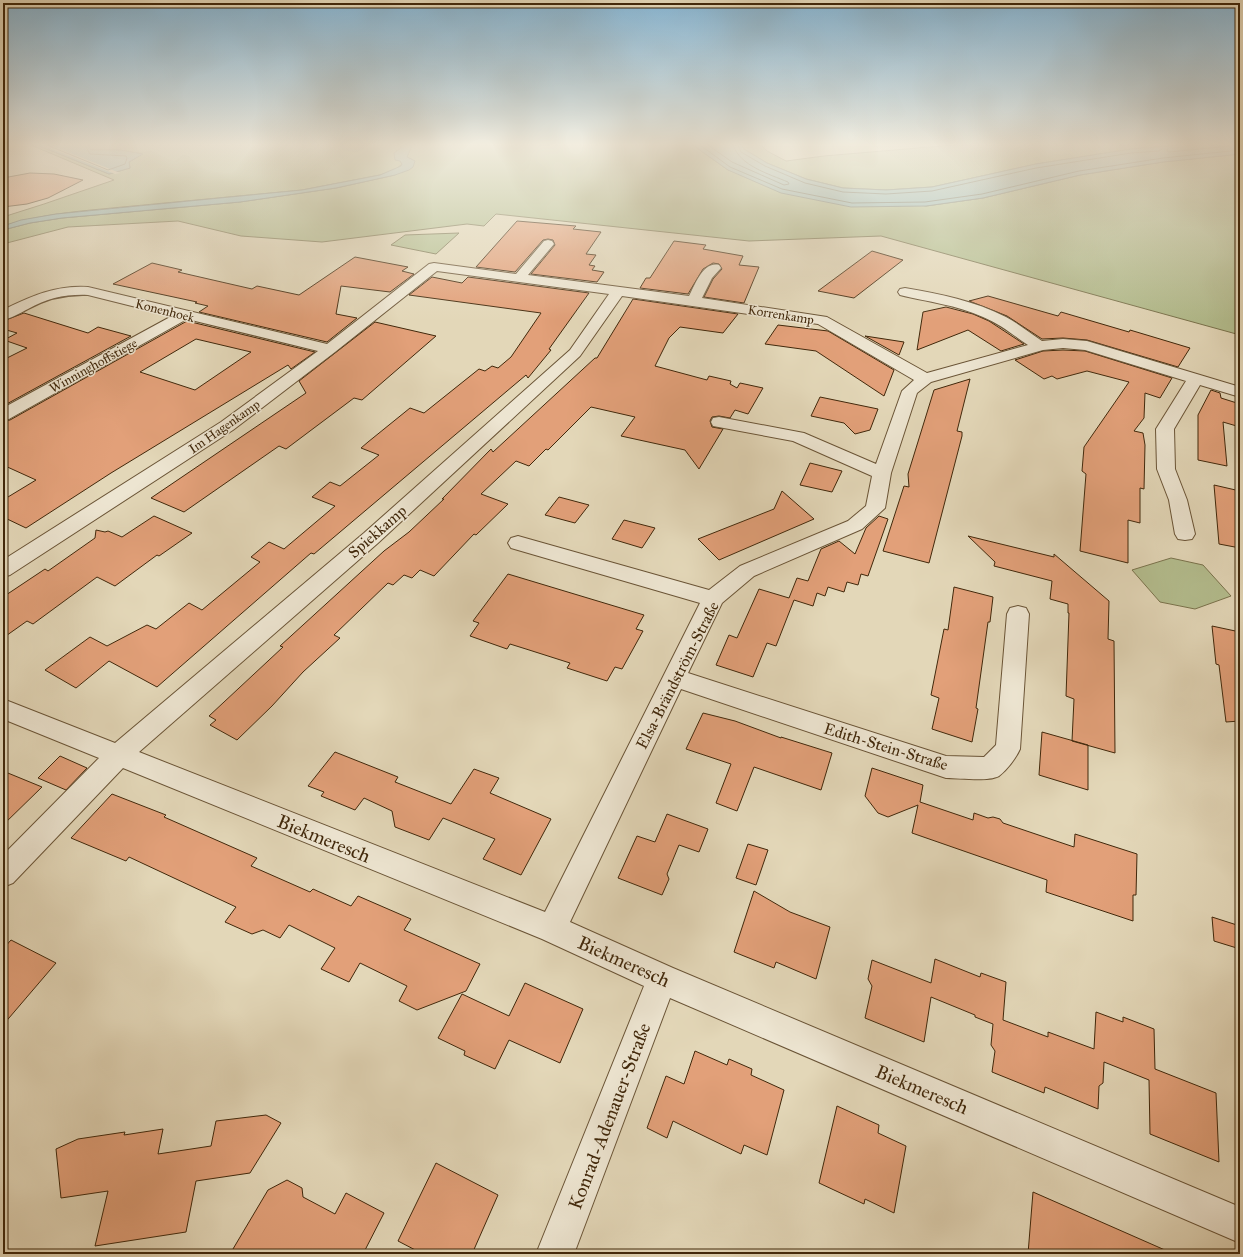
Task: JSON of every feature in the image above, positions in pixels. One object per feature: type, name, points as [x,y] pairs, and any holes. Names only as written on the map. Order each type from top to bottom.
[{"type":"street","points":[[519,278],[548,244]]},
{"type":"street","name":"Korrenkamp","points":[[434,267],[694,301],[822,320],[925,378]]},
{"type":"street","name":"Im Hagenkamp","points":[[3,570],[227,426],[330,349],[434,267]]},
{"type":"street","points":[[694,301],[706,277],[714,268]]},
{"type":"street","name":"Konenhoek","points":[[3,316],[44,296],[56,292],[73,290],[88,291],[330,349]]},
{"type":"street","name":"Spiekkamp","points":[[3,874],[119,755],[365,543],[549,378],[575,353],[618,291]]},
{"type":"street","points":[[905,292],[975,308],[1001,320],[1040,346]]},
{"type":"street","name":"Winninghoffstiege","points":[[3,415],[184,315]]},
{"type":"street","name":"Elsa-Brändström-Straße","points":[[552,930],[713,599],[747,571],[854,525],[875,508],[882,473],[910,391],[925,378],[1040,346],[1054,343],[1071,343],[1240,392]]},
{"type":"street","points":[[1185,534],[1178,500],[1166,469],[1165,429],[1196,378]]},
{"type":"street","points":[[719,422],[798,437],[882,473]]},
{"type":"street","points":[[518,543],[713,599]]},
{"type":"street","name":"Edith-Stein-Straße","points":[[675,678],[946,768],[990,768],[1008,749],[1018,614]]},
{"type":"street","name":"Biekmeresch","points":[[3,709],[552,930],[662,979],[1240,1225]]},
{"type":"street","name":"Konrad-Adenauer-Straße","points":[[555,1254],[662,979]]},
{"type":"green space","points":[[44,204],[158,204],[69,212],[3,226],[3,217]]},
{"type":"green space","points":[[222,204],[913,204],[926,206],[943,204],[1240,204],[1240,335],[881,236],[749,241],[496,214],[484,226],[467,224],[322,242],[241,236],[178,221],[68,227],[3,244],[3,230],[30,223],[62,218]]},
{"type":"green space","points":[[459,233],[436,254],[391,245],[405,235]]},
{"type":"green space","points":[[1171,558],[1203,565],[1231,596],[1195,609],[1160,602],[1132,570]]},
{"type":"water","points":[[162,204],[222,204],[62,218],[30,223],[3,230],[3,226],[21,220],[56,214]]},
{"type":"water","points":[[834,204],[943,204],[926,206],[851,207]]},
{"type":"building","points":[[3,204],[28,204],[27,204],[3,207]]},
{"type":"building","points":[[517,221],[576,226],[573,229],[601,232],[586,254],[596,255],[589,265],[595,266],[592,270],[604,272],[597,282],[531,274],[555,245],[553,240],[548,239],[543,240],[515,272],[476,267]]},
{"type":"building","points":[[674,241],[706,245],[703,249],[743,256],[739,265],[759,267],[744,303],[704,297],[713,279],[722,269],[719,264],[713,263],[703,269],[688,294],[640,288],[646,278],[650,278]]},
{"type":"building","points":[[872,251],[903,260],[854,298],[818,291]]},
{"type":"building","points":[[355,257],[408,267],[402,271],[414,274],[390,292],[341,286],[336,314],[357,318],[327,342],[199,312],[208,306],[195,303],[197,302],[113,284],[152,263],[182,270],[178,272],[252,289],[257,286],[299,295]]},
{"type":"building","points":[[432,277],[462,283],[468,277],[589,293],[549,349],[551,350],[528,378],[526,375],[314,554],[311,553],[157,687],[109,661],[76,688],[45,670],[90,637],[107,646],[147,625],[156,629],[189,603],[202,610],[260,562],[251,557],[269,542],[284,549],[335,506],[312,497],[330,482],[340,486],[379,455],[361,448],[410,408],[424,413],[479,369],[485,371],[492,366],[498,368],[511,357],[541,313],[409,295]]},
{"type":"building","points":[[988,296],[1058,316],[1061,312],[1129,332],[1130,330],[1190,348],[1178,367],[1087,340],[1063,338],[1042,339],[1007,316],[969,301]]},
{"type":"building","points":[[633,299],[738,314],[723,333],[680,327],[669,338],[655,366],[707,380],[709,376],[731,381],[730,384],[737,388],[740,383],[763,388],[748,414],[735,410],[730,418],[719,416],[712,417],[710,421],[712,427],[723,429],[699,469],[685,450],[621,436],[635,417],[591,407],[548,450],[546,449],[529,466],[516,461],[481,494],[508,504],[476,535],[474,534],[434,576],[420,570],[412,578],[404,575],[393,585],[388,583],[334,635],[340,638],[303,672],[272,706],[237,740],[210,725],[216,720],[209,716],[283,647],[280,646],[384,551],[409,532],[444,499],[442,499],[491,449],[493,452],[595,358],[597,358]]},
{"type":"building","points":[[946,307],[973,314],[989,321],[1024,344],[1001,351],[968,330],[917,350],[923,312]]},
{"type":"building","points":[[24,313],[88,333],[98,327],[131,336],[3,406],[3,360],[27,348],[4,340],[17,333],[3,329],[3,321]]},
{"type":"building","points":[[187,321],[315,352],[291,369],[288,365],[111,473],[26,528],[3,517],[3,500],[36,480],[3,465],[3,421],[10,420]],"holes":[[[196,339],[251,352],[195,390],[140,372]]]},
{"type":"building","points":[[375,322],[436,336],[362,400],[354,398],[286,449],[279,446],[184,512],[151,498],[306,393],[299,381]]},
{"type":"building","points":[[778,325],[828,331],[894,370],[884,396],[816,351],[765,344]]},
{"type":"building","points":[[865,336],[904,342],[899,355]]},
{"type":"building","points":[[1043,351],[1085,351],[1172,378],[1160,398],[1145,393],[1144,418],[1134,431],[1143,433],[1145,445],[1144,489],[1140,488],[1140,523],[1128,520],[1128,563],[1080,551],[1086,474],[1082,471],[1084,447],[1129,382],[1087,371],[1057,379],[1052,376],[1044,379],[1015,360]]},
{"type":"building","points":[[970,379],[957,431],[962,432],[962,436],[929,563],[883,551],[904,486],[909,487],[908,474],[934,390]]},
{"type":"building","points":[[1211,390],[1220,393],[1221,398],[1240,404],[1240,427],[1223,422],[1227,466],[1198,460],[1198,415]]},
{"type":"building","points":[[820,397],[878,409],[870,430],[855,434],[844,423],[811,416]]},
{"type":"building","points":[[810,463],[842,471],[832,492],[800,485]]},
{"type":"building","points":[[1214,485],[1240,491],[1240,548],[1219,544]]},
{"type":"building","points":[[782,491],[814,519],[719,560],[698,539],[774,509]]},
{"type":"building","points":[[559,497],[589,505],[575,523],[545,515]]},
{"type":"building","points":[[154,516],[192,533],[159,556],[157,555],[115,586],[97,577],[33,624],[27,621],[3,638],[3,597],[45,569],[48,571],[95,538],[96,530],[105,532],[108,531],[122,537]]},
{"type":"building","points":[[879,516],[888,519],[868,576],[861,574],[858,585],[847,582],[844,592],[828,587],[825,596],[817,593],[813,606],[794,600],[776,646],[767,643],[753,677],[716,665],[729,635],[737,638],[759,589],[789,598],[797,578],[808,581],[821,549],[839,541],[855,554],[866,528]]},
{"type":"building","points":[[624,520],[655,528],[642,548],[612,539]]},
{"type":"building","points":[[968,536],[1054,557],[1054,554],[1109,601],[1108,639],[1114,641],[1115,753],[1072,741],[1074,699],[1066,696],[1068,604],[1050,599],[1052,581],[994,566],[995,562]]},
{"type":"building","points":[[508,574],[644,615],[636,629],[643,631],[622,669],[615,667],[607,681],[567,668],[570,663],[510,644],[507,649],[470,636],[479,623],[473,621]]},
{"type":"building","points":[[954,587],[993,597],[990,622],[988,622],[976,708],[978,709],[972,742],[932,729],[939,698],[931,695],[944,629],[948,630]]},
{"type":"building","points":[[1212,626],[1240,632],[1240,721],[1226,722],[1219,665],[1216,664]]},
{"type":"building","points":[[703,713],[735,721],[781,738],[832,753],[821,790],[754,767],[737,811],[716,803],[731,764],[686,749]]},
{"type":"building","points":[[1042,732],[1088,745],[1088,790],[1039,775]]},
{"type":"building","points":[[335,752],[398,777],[395,782],[451,804],[474,769],[499,778],[490,793],[551,819],[521,875],[483,859],[495,839],[443,818],[429,840],[395,827],[392,811],[364,798],[355,810],[321,796],[324,792],[308,786]]},
{"type":"building","points":[[60,756],[87,768],[66,790],[38,778]]},
{"type":"building","points":[[872,768],[923,785],[920,802],[973,820],[974,813],[988,818],[993,817],[1000,819],[1003,823],[1074,847],[1075,834],[1137,854],[1136,895],[1133,895],[1133,921],[1046,892],[1047,880],[912,833],[918,805],[888,817],[878,813],[865,796]]},
{"type":"building","points":[[3,771],[42,787],[3,825]]},
{"type":"building","points":[[112,794],[166,815],[164,817],[257,858],[251,866],[310,892],[313,889],[351,906],[358,896],[411,919],[404,930],[480,964],[466,991],[417,1010],[399,1001],[407,986],[360,963],[349,982],[321,969],[335,948],[289,925],[280,938],[263,930],[252,934],[225,922],[236,907],[129,857],[126,861],[71,838]]},
{"type":"building","points":[[667,814],[708,829],[699,852],[679,845],[667,874],[669,879],[662,895],[618,878],[637,836],[655,842]]},
{"type":"building","points":[[748,844],[768,850],[756,885],[736,878]]},
{"type":"building","points":[[754,891],[790,912],[830,927],[816,979],[776,962],[774,968],[734,952]]},
{"type":"building","points":[[1212,917],[1240,926],[1240,949],[1214,941]]},
{"type":"building","points":[[11,940],[56,963],[3,1025],[3,949]]},
{"type":"building","points":[[935,959],[980,977],[981,973],[1006,982],[1003,1020],[1048,1037],[1048,1032],[1094,1049],[1096,1012],[1123,1022],[1123,1017],[1154,1029],[1155,1069],[1216,1093],[1219,1162],[1150,1134],[1149,1080],[1104,1062],[1103,1083],[1099,1086],[1098,1109],[1045,1087],[1044,1093],[992,1072],[995,1051],[991,1045],[993,1024],[931,997],[924,1042],[865,1018],[872,986],[868,979],[872,960],[931,983]]},
{"type":"building","points":[[525,983],[583,1009],[560,1063],[509,1040],[495,1069],[464,1055],[465,1051],[438,1038],[462,994],[509,1016]]},
{"type":"building","points":[[695,1051],[727,1065],[729,1059],[752,1069],[751,1075],[784,1090],[767,1155],[744,1145],[741,1154],[673,1121],[667,1138],[647,1128],[666,1076],[684,1084]]},
{"type":"building","points":[[837,1106],[879,1125],[878,1133],[906,1146],[894,1213],[865,1199],[864,1204],[819,1183]]},
{"type":"building","points":[[266,1115],[281,1123],[250,1173],[196,1181],[186,1232],[95,1246],[108,1191],[61,1198],[56,1149],[78,1139],[125,1132],[124,1135],[163,1129],[158,1154],[211,1146],[216,1121]]},
{"type":"building","points":[[436,1163],[498,1195],[472,1254],[423,1254],[398,1241]]},
{"type":"building","points":[[287,1180],[302,1188],[303,1197],[335,1214],[346,1193],[384,1213],[363,1254],[230,1254],[268,1190]]},
{"type":"building","points":[[1033,1192],[1174,1254],[1028,1254]]}]
